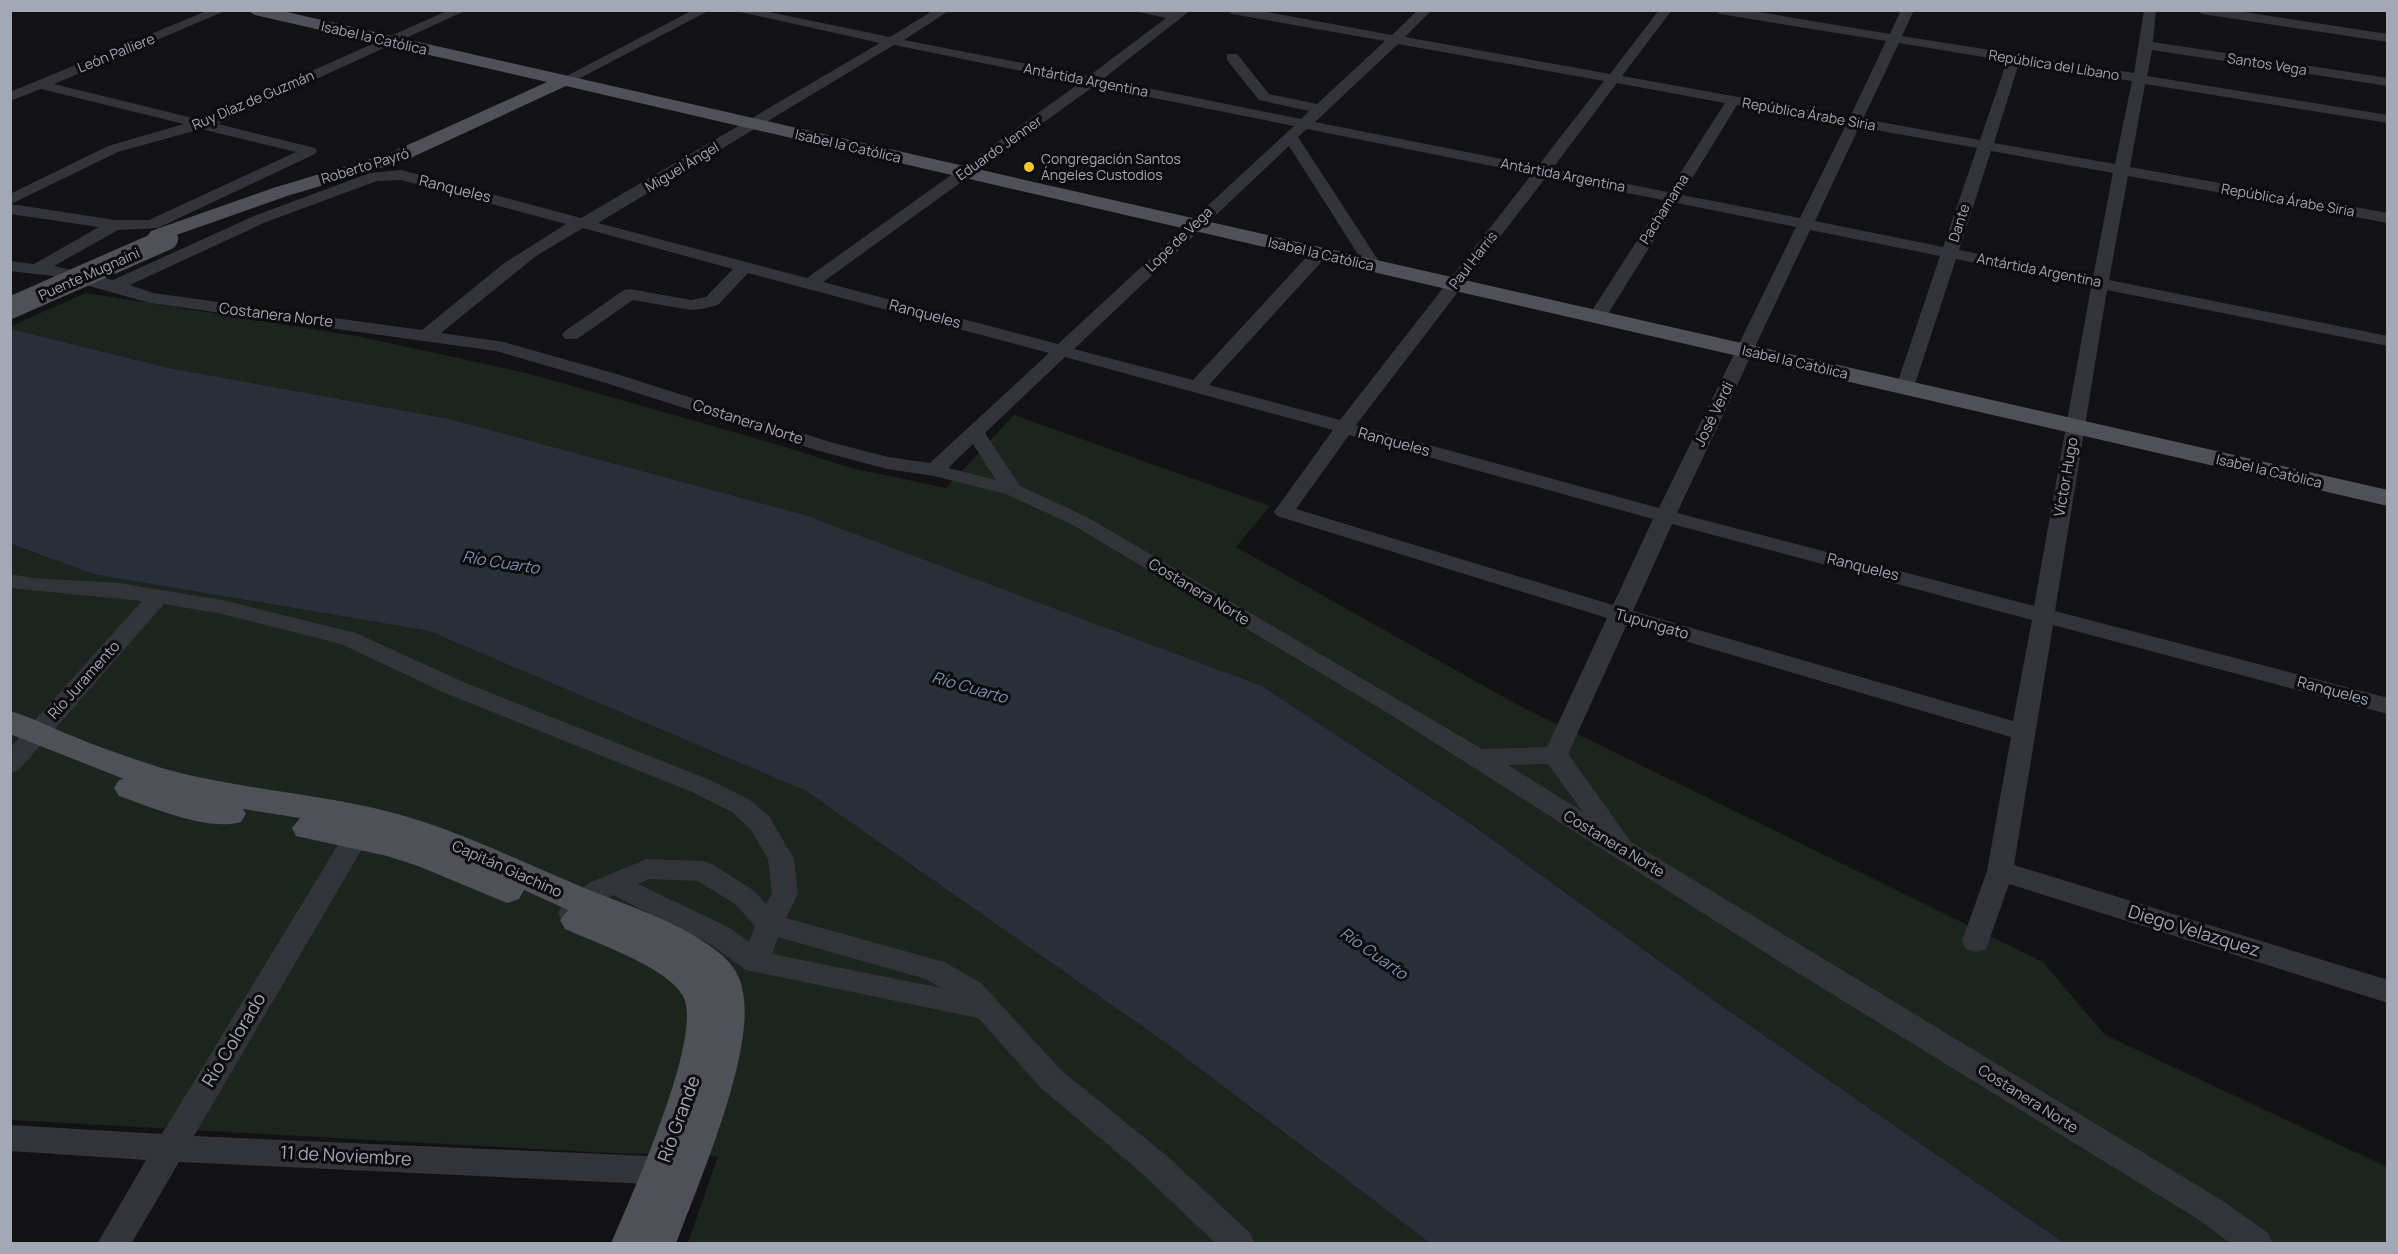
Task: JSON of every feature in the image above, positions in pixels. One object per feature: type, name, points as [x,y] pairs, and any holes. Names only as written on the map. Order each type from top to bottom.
[{"type":"main road","name":"Isabel la Católica","points":[[255,10],[2388,498]]},
{"type":"main road","name":"Roberto Payró","points":[[163,237],[256,205],[432,150],[556,88],[564,81]]},
{"type":"main road","name":"Puente Mugnaini","points":[[10,301],[163,237]]},
{"type":"main road","name":"Puente Mugnaini","points":[[10,308],[163,237]]},
{"type":"main road","name":"Capitán Giachino","points":[[18,742],[109,782],[181,805],[356,837],[430,857],[576,909],[628,920],[707,963],[722,977],[729,1006],[728,1028],[671,1171],[655,1244]]},
{"type":"main road","name":"Capitán Giachino","points":[[18,742],[124,767],[211,791],[366,819],[407,829],[454,845],[576,909],[648,951],[683,973],[701,990]]},
{"type":"main road","name":"Río Grande","points":[[631,1244],[671,1171],[705,1037],[705,1002],[701,990]]},
{"type":"street","name":"León Palliere","points":[[10,97],[221,10]]},
{"type":"street","name":"Ruy Díaz de Guzmán","points":[[10,200],[114,149],[200,125],[461,10]]},
{"type":"street","name":"Roberto Payró","points":[[564,81],[704,10]]},
{"type":"street","name":"Antártida Argentina","points":[[737,10],[2388,341]]},
{"type":"street","name":"Miguel Ángel","points":[[428,334],[517,263],[572,226],[598,217],[944,10]]},
{"type":"street","points":[[1136,10],[1181,13]]},
{"type":"street","name":"República Árabe Siria","points":[[1232,10],[2388,218]]},
{"type":"street","points":[[1304,24],[1320,10]]},
{"type":"street","name":"Lope de Vega","points":[[934,470],[1063,351],[1193,225],[1426,10]]},
{"type":"street","name":"Paul Harris","points":[[1284,512],[1344,428],[1666,10]]},
{"type":"street","name":"República del Líbano","points":[[1720,10],[2388,119]]},
{"type":"street","name":"José Verdi","points":[[1555,754],[1665,516],[1908,10]]},
{"type":"street","name":"Víctor Hugo","points":[[1976,941],[2000,871],[2100,282],[2146,45],[2150,10]]},
{"type":"street","points":[[2202,10],[2388,38]]},
{"type":"street","name":"Eduardo Jenner","points":[[811,283],[1092,81],[1181,13]]},
{"type":"street","name":"Santos Vega","points":[[2146,45],[2388,82]]},
{"type":"street","points":[[1232,57],[1264,97],[1318,109]]},
{"type":"street","name":"Dante","points":[[1905,387],[2014,59]]},
{"type":"street","points":[[10,209],[116,225],[139,226],[162,221],[310,151],[38,84]]},
{"type":"street","name":"Pachamama","points":[[1597,317],[1733,101]]},
{"type":"street","points":[[1290,136],[1374,266]]},
{"type":"street","name":"Ranqueles","points":[[115,286],[260,219],[375,176],[401,175],[1197,387],[1665,516],[2388,706]]},
{"type":"street","points":[[37,269],[116,225]]},
{"type":"street","points":[[1197,387],[1319,254]]},
{"type":"street","name":"Costanera Norte","points":[[10,266],[37,269],[115,286],[160,299],[428,334],[498,346],[613,379],[823,446],[887,463],[934,470],[1013,490],[1080,521],[1399,709],[1790,954],[2212,1211],[2257,1244]]},
{"type":"street","points":[[571,335],[630,294],[691,305],[711,301],[745,266]]},
{"type":"street","points":[[975,432],[1013,490]]},
{"type":"street","name":"Tupungato","points":[[1284,512],[1619,615],[2022,732]]},
{"type":"street","points":[[10,581],[31,585],[119,590],[222,607],[348,638],[453,687],[701,786],[741,806],[760,823],[781,859],[785,894],[769,924],[756,962]]},
{"type":"street","name":"Río Juramento","points":[[18,742],[158,597]]},
{"type":"street","points":[[1477,759],[1555,754],[1624,850]]},
{"type":"street","name":"Río Colorado","points":[[114,1244],[356,837]]},
{"type":"street","points":[[576,909],[612,882],[647,869],[703,871],[744,897],[769,924],[934,970],[971,991],[990,1009],[1051,1078],[1156,1166],[1239,1244]]},
{"type":"street","name":"Diego Velazquez","points":[[2000,871],[2388,992]]},
{"type":"street","points":[[612,882],[720,936],[756,962],[990,1009]]},
{"type":"street","name":"11 de Noviembre","points":[[10,1138],[170,1148],[671,1171]]},
{"type":"shaded area","points":[[86,293],[362,337],[530,374],[851,468],[946,488],[1014,415],[1270,506],[1236,547],[1518,705],[2043,962],[2105,1035],[2387,1167],[2387,1243],[2064,1243],[1716,1002],[1468,822],[1262,686],[805,515],[450,419],[169,368],[11,329],[11,326]]},
{"type":"shaded area","points":[[10,544],[93,574],[429,631],[806,791],[1166,1043],[1430,1243],[688,1243],[718,1156],[609,1153],[11,1120]]},
{"type":"water","name":"Río Cuarto","points":[[11,329],[169,368],[450,419],[805,515],[1262,686],[1468,822],[1716,1002],[2064,1243],[1430,1243],[1166,1043],[806,791],[429,631],[93,574],[11,544]]},
{"type":"place","name":"Congregación Santos Ángeles Custodios","points":[[1029,167]]}]
